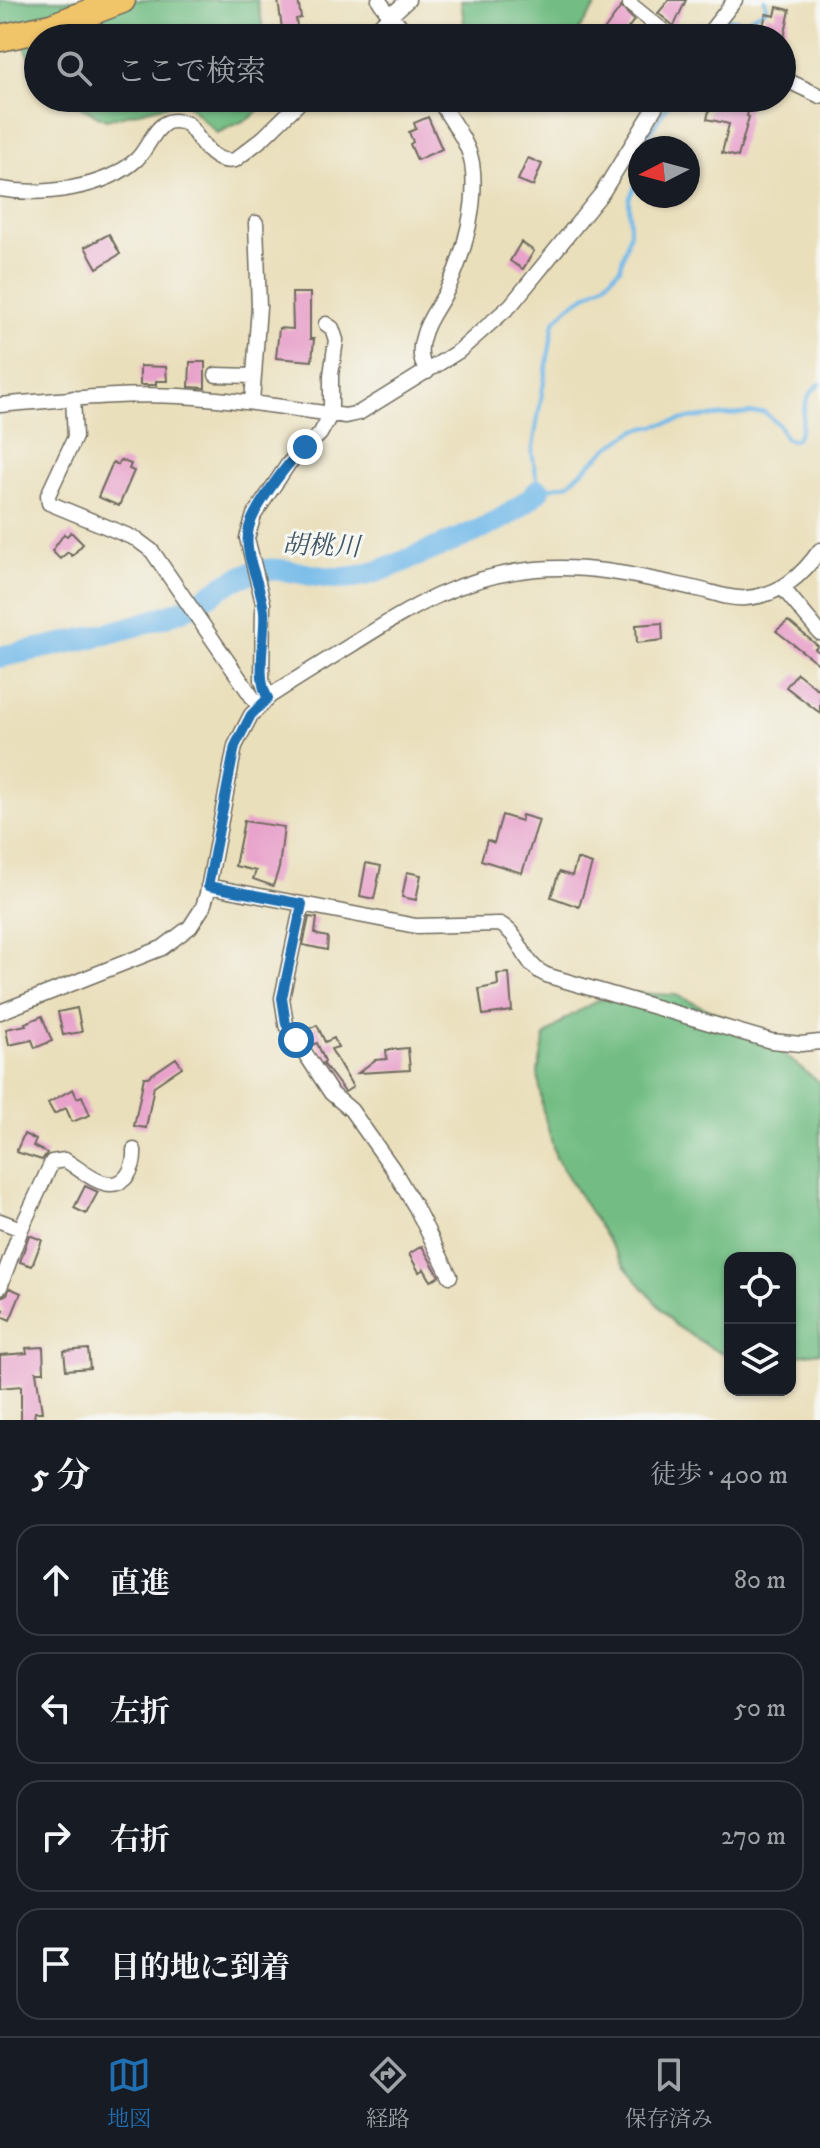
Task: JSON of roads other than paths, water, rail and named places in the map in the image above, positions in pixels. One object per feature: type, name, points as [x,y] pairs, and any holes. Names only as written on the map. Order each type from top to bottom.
[{"type":"highway","points":[[59,24],[122,0]]},
{"type":"highway","points":[[0,38],[24,33]]},
{"type":"street","points":[[379,0],[399,24]]},
{"type":"street","points":[[381,24],[408,0]]},
{"type":"street","points":[[716,24],[735,0]]},
{"type":"street","points":[[630,4],[655,24]]},
{"type":"street","points":[[796,84],[820,95]]},
{"type":"street","points":[[0,189],[35,193],[109,177],[144,152],[160,127],[174,121],[188,124],[219,160],[235,160],[290,112]]},
{"type":"street","points":[[427,372],[421,357],[423,337],[448,289],[461,254],[473,175],[469,154],[446,112]]},
{"type":"street","points":[[0,405],[73,398],[178,396],[252,402],[345,416],[359,413],[468,344],[511,305],[602,193],[652,112]]},
{"type":"street","points":[[252,402],[259,307],[256,223]]},
{"type":"street","points":[[264,702],[263,603],[249,554],[248,529],[289,463],[320,434],[331,414],[331,375],[336,340],[332,328],[326,324]]},
{"type":"street","points":[[216,375],[253,376]]},
{"type":"street","points":[[73,398],[75,437],[48,495],[49,503],[136,539],[152,551],[195,615],[264,702]]},
{"type":"street","points":[[0,1012],[162,948],[190,927],[203,907],[235,746],[244,727],[264,702],[425,599],[503,574],[536,569],[587,568],[741,598],[763,595],[782,587],[799,576],[820,550]]},
{"type":"street","points":[[782,587],[820,633]]},
{"type":"street","points":[[208,886],[416,926],[500,924],[513,934],[533,969],[549,976],[771,1041],[820,1042]]},
{"type":"street","points":[[302,904],[282,998],[286,1024],[331,1093],[351,1110],[393,1169],[450,1276]]},
{"type":"street","points":[[0,1287],[21,1229],[52,1162],[65,1160],[104,1183],[114,1183],[126,1178],[132,1170],[134,1150]]},
{"type":"street","points":[[0,1221],[21,1229]]},
{"type":"waterway","points":[[726,18],[744,21],[766,9],[765,0]]},
{"type":"waterway","points":[[648,136],[663,112]]},
{"type":"waterway","name":"胡桃川","points":[[629,208],[630,232],[620,268],[604,284],[568,307],[554,322],[532,453],[539,490],[568,484],[609,447],[636,430],[690,418],[764,412],[779,425],[786,439],[795,440],[808,398],[820,384]]},
{"type":"waterway","name":"胡桃川","points":[[0,657],[155,620],[187,608],[237,579],[258,571],[277,570],[336,578],[372,573],[487,526],[514,511],[539,490]]}]
